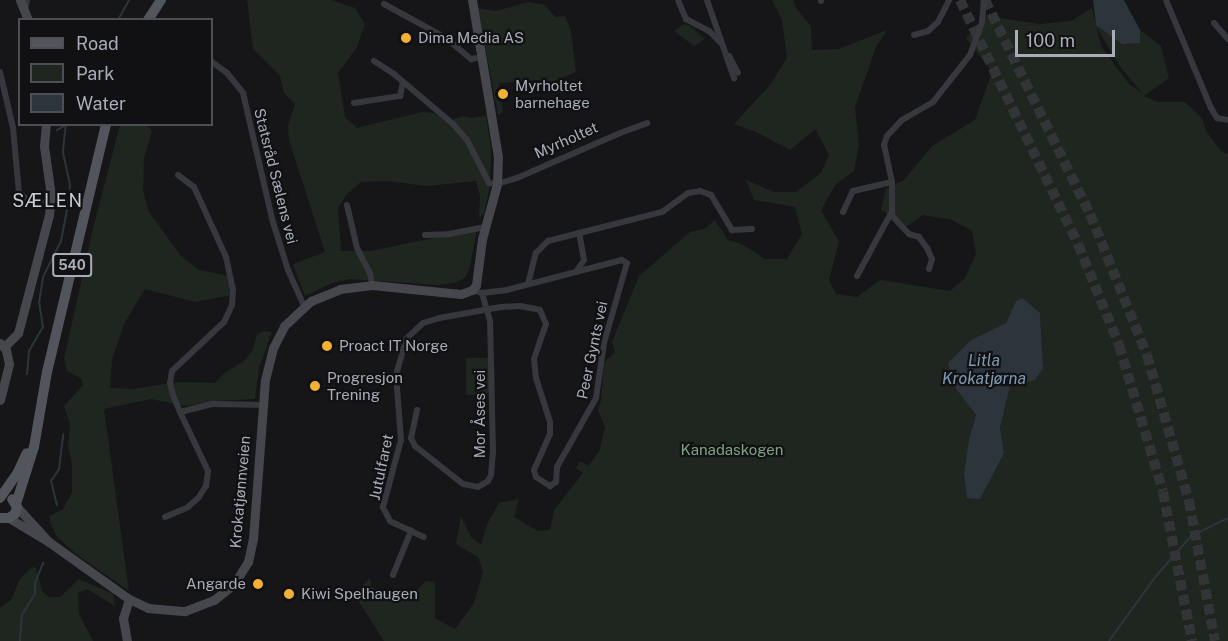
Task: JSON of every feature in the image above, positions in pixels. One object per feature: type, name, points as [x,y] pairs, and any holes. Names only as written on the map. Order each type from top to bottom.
[{"type":"main road","points":[[20,0],[27,10]]},
{"type":"main road","points":[[149,18],[161,0]]},
{"type":"main road","points":[[472,0],[497,138],[497,184],[485,227],[477,282],[472,290]]},
{"type":"main road","points":[[0,400],[9,359],[2,345],[20,328],[47,224],[50,203],[45,146],[46,126]]},
{"type":"main road","name":"540","points":[[0,498],[13,481],[25,458],[40,406],[106,126]]},
{"type":"main road","name":"Krokatjønnveien","points":[[4,520],[49,542],[129,599],[148,608],[185,611],[214,600],[225,593],[244,570],[253,539],[268,364],[284,326],[304,306],[329,292],[372,285],[457,294],[472,290]]},
{"type":"main road","name":"540","points":[[4,520],[15,514],[34,447],[40,406]]},
{"type":"main road","name":"540","points":[[0,498],[8,497],[16,506]]},
{"type":"main road","name":"Krokatjønnveien","points":[[16,506],[49,542]]},
{"type":"main road","points":[[127,641],[123,618],[129,599]]},
{"type":"street","points":[[678,0],[686,19],[709,31],[722,44]]},
{"type":"street","points":[[707,0],[736,76]]},
{"type":"street","points":[[914,35],[928,31],[938,22],[949,0]]},
{"type":"street","points":[[857,276],[891,213],[892,182],[883,152],[887,136],[902,120],[933,102],[970,56],[982,22],[984,0]]},
{"type":"street","points":[[1166,1],[1210,108],[1217,118],[1228,120]]},
{"type":"street","points":[[384,4],[446,38],[471,59],[482,57]]},
{"type":"street","points":[[1214,23],[1228,39]]},
{"type":"street","points":[[374,61],[403,82],[458,129],[474,152],[485,179],[497,184]]},
{"type":"street","name":"Statsråd Sælens vei","points":[[213,63],[227,73],[243,93],[272,219],[288,270],[304,306]]},
{"type":"street","points":[[0,72],[13,128],[19,193],[31,202],[50,203]]},
{"type":"street","points":[[354,103],[400,96],[403,82]]},
{"type":"street","name":"Myrholtet","points":[[497,184],[647,123]]},
{"type":"street","points":[[165,517],[189,507],[200,497],[206,486],[208,471],[171,389],[172,371],[224,322],[232,305],[233,290],[226,257],[194,187],[178,175]]},
{"type":"street","points":[[843,212],[853,191],[892,182]]},
{"type":"street","points":[[528,284],[531,264],[538,248],[548,241],[662,212],[688,193],[700,191],[715,199],[732,230],[752,229]]},
{"type":"street","points":[[346,205],[357,248],[370,273],[372,285]]},
{"type":"street","points":[[891,213],[901,226],[919,237],[927,248],[932,259],[929,269]]},
{"type":"street","points":[[425,235],[450,234],[485,227]]},
{"type":"street","points":[[576,272],[584,260],[579,232]]},
{"type":"street","name":"Peer Gynts vei","points":[[472,290],[482,293],[622,260],[627,263],[604,343],[596,398],[557,467],[556,482],[550,486],[536,477],[534,470],[550,434],[550,422],[536,378],[534,359],[545,332],[544,316],[540,310],[531,307],[486,310]]},
{"type":"street","name":"Mor Åses vei","points":[[417,410],[411,438],[415,446],[463,484],[478,487],[488,481],[491,475],[493,449],[490,321],[482,293]]},
{"type":"street","name":"Jutulfaret","points":[[424,537],[390,521],[383,507],[401,440],[396,375],[404,344],[423,322],[486,310]]},
{"type":"street","points":[[180,412],[213,404],[263,405]]},
{"type":"street","points":[[393,574],[411,531]]},
{"type":"green space","points":[[247,0],[331,0],[355,8],[365,24],[357,47],[338,73],[345,117],[357,128],[422,112],[434,113],[446,122],[463,116],[471,118],[486,116],[491,149],[490,186],[484,213],[479,218],[480,196],[476,181],[426,186],[387,181],[361,182],[347,194],[338,208],[341,251],[370,251],[477,229],[470,267],[465,278],[455,283],[438,285],[349,279],[332,283],[305,296],[293,264],[325,252],[289,140],[288,126],[295,104],[284,93],[280,76],[253,49]]},
{"type":"green space","name":"Kanadaskogen","points":[[772,0],[793,0],[796,8],[811,26],[812,50],[839,49],[887,30],[876,47],[855,107],[859,145],[854,171],[836,184],[821,210],[839,242],[829,280],[836,294],[857,297],[880,280],[950,291],[965,278],[976,254],[972,231],[952,220],[923,215],[904,228],[881,209],[886,189],[904,180],[932,146],[975,120],[992,72],[966,38],[987,16],[1040,24],[1071,21],[1092,8],[1096,25],[1140,43],[1140,30],[1161,46],[1169,78],[1144,96],[1158,102],[1185,102],[1202,118],[1206,131],[1222,152],[1228,154],[1228,641],[384,641],[354,594],[370,578],[371,586],[385,598],[408,599],[426,581],[435,582],[435,618],[455,629],[474,603],[483,572],[478,557],[456,544],[461,516],[471,537],[481,545],[487,524],[499,503],[519,499],[514,517],[538,531],[550,530],[554,510],[583,473],[576,468],[580,461],[588,466],[599,452],[605,427],[598,410],[604,363],[615,352],[612,342],[639,276],[690,232],[704,229],[715,220],[728,240],[742,244],[765,259],[787,259],[802,234],[795,207],[754,200],[746,180],[774,192],[796,192],[821,173],[829,155],[815,129],[790,150],[758,133],[734,124],[770,85],[787,58],[782,20]],"holes":[[[1097,28],[1119,65],[1143,94],[1129,84],[1101,46]],[[1016,301],[1040,314],[1043,368],[1010,386],[1000,428],[1004,453],[964,473],[969,439],[976,415],[954,386],[971,340],[1006,323]]]},
{"type":"green space","points":[[528,2],[545,5],[555,17],[565,16],[571,31],[576,72],[549,83],[538,80],[499,83],[503,112],[498,115],[478,8],[496,11]]},
{"type":"green space","points":[[684,24],[690,26],[705,39],[694,46],[674,31]]},
{"type":"green space","points":[[120,126],[148,126],[152,131],[144,159],[143,191],[149,212],[181,256],[199,270],[234,277],[231,295],[195,302],[145,289],[125,322],[112,359],[110,388],[133,389],[177,382],[215,383],[224,373],[244,361],[252,351],[257,334],[265,331],[272,332],[259,368],[255,399],[215,401],[186,406],[151,399],[104,409],[129,591],[76,554],[57,537],[50,522],[50,516],[63,509],[72,492],[72,464],[68,446],[70,425],[64,406],[83,385],[81,378],[67,371],[64,359],[93,228]]},
{"type":"green space","points":[[466,358],[489,358],[489,393],[487,395],[466,395]]},
{"type":"green space","points":[[32,567],[36,568],[42,591],[49,597],[60,597],[79,579],[113,594],[115,606],[87,589],[78,593],[79,614],[93,641],[0,641],[0,608],[11,600],[20,579]]},
{"type":"water","points":[[1093,0],[1124,0],[1140,30],[1140,43],[1122,44],[1096,25]]},
{"type":"water","name":"Litla Krokatjørna","points":[[1022,298],[1040,313],[1043,368],[1035,380],[1010,386],[1000,428],[1004,453],[980,499],[967,498],[964,473],[969,439],[976,415],[954,386],[948,363],[971,340],[1006,323],[1016,301]]},
{"type":"waterway","points":[[119,18],[129,0]]},
{"type":"waterway","points":[[57,130],[64,126]]},
{"type":"waterway","points":[[27,374],[29,351],[43,327],[39,303],[43,277],[61,241],[69,199],[70,185],[63,151],[66,126]]},
{"type":"waterway","points":[[57,505],[51,481],[59,469],[63,434]]},
{"type":"waterway","points":[[1109,641],[1156,576],[1191,536],[1228,518]]},
{"type":"waterway","points":[[20,641],[22,615],[35,593],[35,583],[43,563]]},
{"type":"tunnel","points":[[960,0],[1078,244],[1119,345],[1163,492],[1192,641]]},
{"type":"tunnel","points":[[985,0],[1090,214],[1147,355],[1189,501],[1215,641]]},
{"type":"place","name":"Dima Media AS","points":[[406,38]]},
{"type":"place","name":"Myrholtet barnehage","points":[[503,94]]},
{"type":"place","name":"Proact IT Norge","points":[[327,346]]},
{"type":"place","name":"Progresjon Trening","points":[[315,386]]},
{"type":"place","name":"Angarde","points":[[258,584]]},
{"type":"place","name":"Kiwi Spelhaugen","points":[[289,594]]},
{"type":"district","name":"SÆLEN","points":[[48,201]]}]
